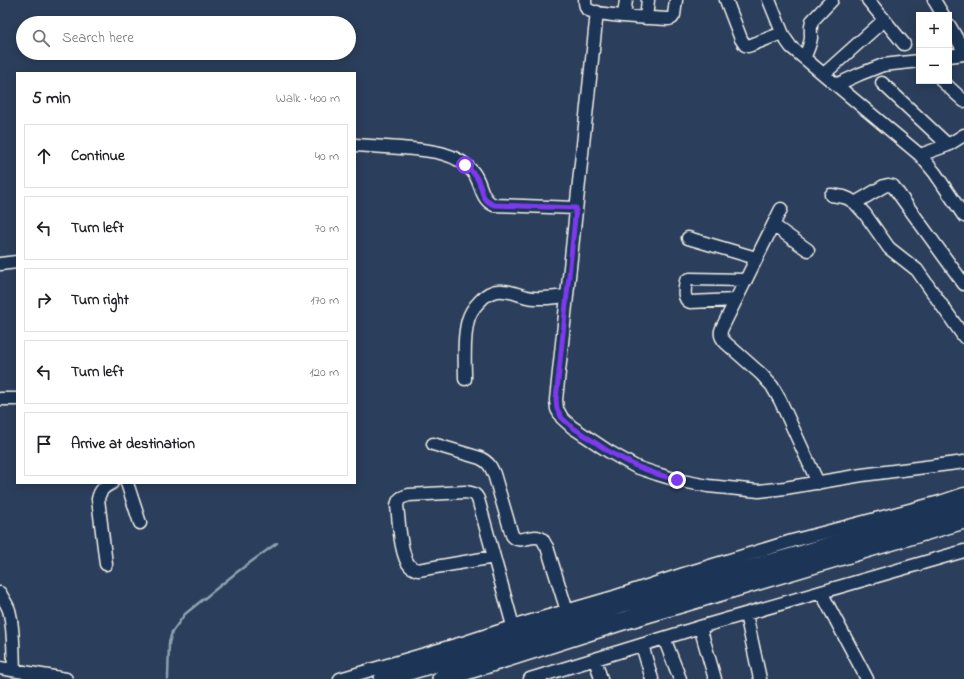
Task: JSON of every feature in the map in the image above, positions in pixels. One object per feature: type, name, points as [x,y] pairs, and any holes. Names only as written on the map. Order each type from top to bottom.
[{"type":"highway","points":[[383,679],[624,603],[803,554],[964,505]]},
{"type":"highway","points":[[441,679],[462,676],[620,622],[964,520]]},
{"type":"street","points":[[585,0],[585,6],[589,10],[597,12],[624,16],[669,19],[674,15],[676,0]]},
{"type":"street","points":[[624,16],[626,0]]},
{"type":"street","points":[[646,18],[648,0]]},
{"type":"street","points":[[726,0],[741,39],[745,45],[752,45],[782,33]]},
{"type":"street","points":[[769,0],[782,33],[791,47],[920,155],[935,173],[964,216]]},
{"type":"street","points":[[804,58],[810,44],[811,24],[818,6],[832,0]]},
{"type":"street","points":[[868,0],[904,44]]},
{"type":"street","points":[[934,0],[941,12]]},
{"type":"street","points":[[597,12],[556,400],[557,409],[562,418],[572,427],[608,451],[636,466],[677,480],[708,486],[759,491],[818,483],[862,474],[964,462]]},
{"type":"street","points":[[824,74],[884,20]]},
{"type":"street","points":[[952,31],[964,53],[952,55]]},
{"type":"street","points":[[836,85],[878,67],[916,61]]},
{"type":"street","points":[[882,84],[948,145]]},
{"type":"street","points":[[945,84],[964,101]]},
{"type":"street","points":[[920,155],[948,145],[964,135]]},
{"type":"street","points":[[356,145],[431,150],[446,154],[457,159],[473,172],[484,197],[489,203],[494,205],[576,208]]},
{"type":"street","points":[[855,203],[884,186],[893,186],[964,284]]},
{"type":"street","points":[[831,195],[844,197],[855,203],[865,214],[889,248],[917,270],[962,331]]},
{"type":"street","points":[[781,209],[721,331],[721,335],[722,339],[761,374],[772,386],[780,400],[818,483]]},
{"type":"street","points":[[773,225],[808,250]]},
{"type":"street","points":[[688,238],[756,258]]},
{"type":"street","points":[[0,264],[16,262]]},
{"type":"street","points":[[736,300],[688,301],[684,296],[686,281],[690,279],[746,280]]},
{"type":"street","points":[[465,379],[465,335],[468,319],[473,308],[487,294],[496,291],[504,291],[534,298],[567,296]]},
{"type":"street","points":[[0,399],[16,398]]},
{"type":"street","points":[[433,444],[487,461],[494,474],[513,537],[517,539],[533,537],[542,539],[566,611]]},
{"type":"street","points":[[106,564],[98,499],[102,490],[111,484]]},
{"type":"street","points":[[127,484],[140,522]]},
{"type":"street","points":[[494,557],[418,570],[414,569],[407,562],[403,553],[397,506],[398,501],[404,496],[409,495],[466,492],[471,492],[474,494],[478,499],[494,557],[513,626]]},
{"type":"street","points":[[340,679],[614,597],[792,541],[940,502],[964,494]]},
{"type":"street","points":[[535,678],[700,627],[964,551]]},
{"type":"street","points":[[821,592],[867,679]]},
{"type":"street","points":[[0,594],[9,609],[11,616],[14,670]]},
{"type":"street","points":[[746,614],[760,679]]},
{"type":"street","points":[[700,627],[715,679]]},
{"type":"street","points":[[664,638],[680,679]]},
{"type":"street","points":[[642,645],[652,679]]},
{"type":"street","points":[[595,659],[601,679]]},
{"type":"street","points":[[0,668],[66,679]]},
{"type":"waterway","points":[[168,679],[169,643],[172,632],[185,614],[237,572],[277,543]]},
{"type":"route","points":[[465,165],[473,172],[486,200],[494,205],[576,208],[556,400],[557,409],[562,418],[572,427],[608,451],[636,466],[677,480]]}]
